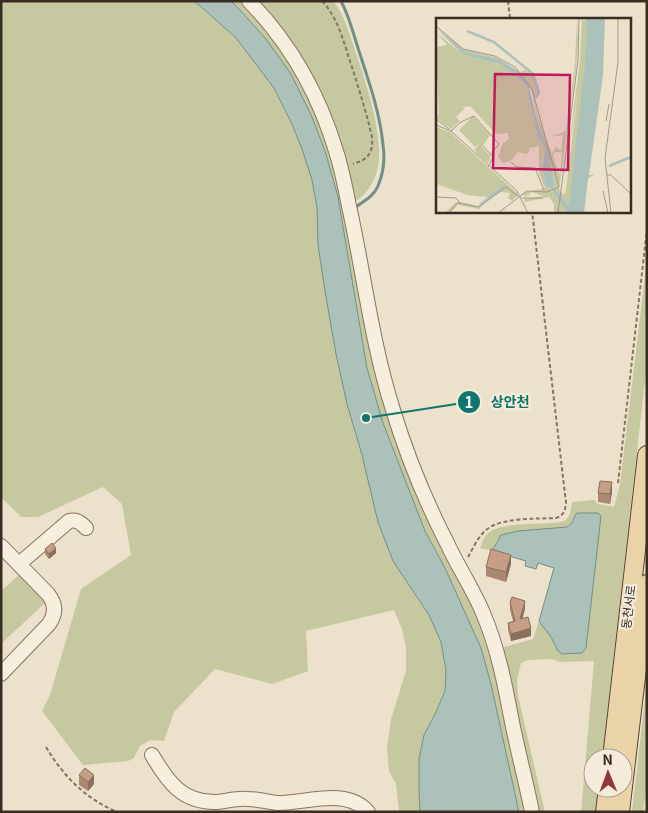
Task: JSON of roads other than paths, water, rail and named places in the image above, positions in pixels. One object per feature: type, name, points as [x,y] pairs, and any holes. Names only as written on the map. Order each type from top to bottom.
[{"type":"main road","name":"동천서로","points":[[613,748],[647,455]]},
{"type":"main road","name":"동천서로","points":[[620,812],[647,584]]},
{"type":"main road","points":[[606,812],[607,798]]},
{"type":"street","points":[[249,1],[276,31],[304,76],[327,124],[340,167],[354,227],[372,328],[386,389],[420,484],[447,544],[483,613],[496,648],[532,812]]},
{"type":"street","points":[[19,564],[69,521],[77,520],[86,528]]},
{"type":"street","points":[[1,546],[51,598],[54,605],[54,613],[48,624],[1,674]]},
{"type":"street","points":[[152,755],[177,790],[195,800],[217,802],[248,798],[278,803],[337,798],[361,805],[368,812]]},
{"type":"water","points":[[194,1],[231,1],[266,39],[291,74],[313,119],[326,154],[338,197],[367,368],[383,423],[425,531],[445,568],[481,648],[491,684],[519,812],[420,812],[419,759],[424,735],[445,691],[446,670],[441,642],[429,615],[393,561],[378,522],[336,354],[318,245],[317,208],[312,180],[302,149],[274,88],[236,38]]},
{"type":"water","points":[[577,513],[598,513],[601,516],[586,648],[582,653],[562,654],[558,651],[551,637],[539,621],[554,568],[538,563],[536,569],[525,566],[526,561],[492,551],[501,535],[518,531],[567,527]]},
{"type":"waterway","points":[[341,1],[351,24],[373,96],[384,150],[384,161],[378,186],[371,195],[356,207]]},
{"type":"place","name":"상안천","points":[[366,418]]}]
